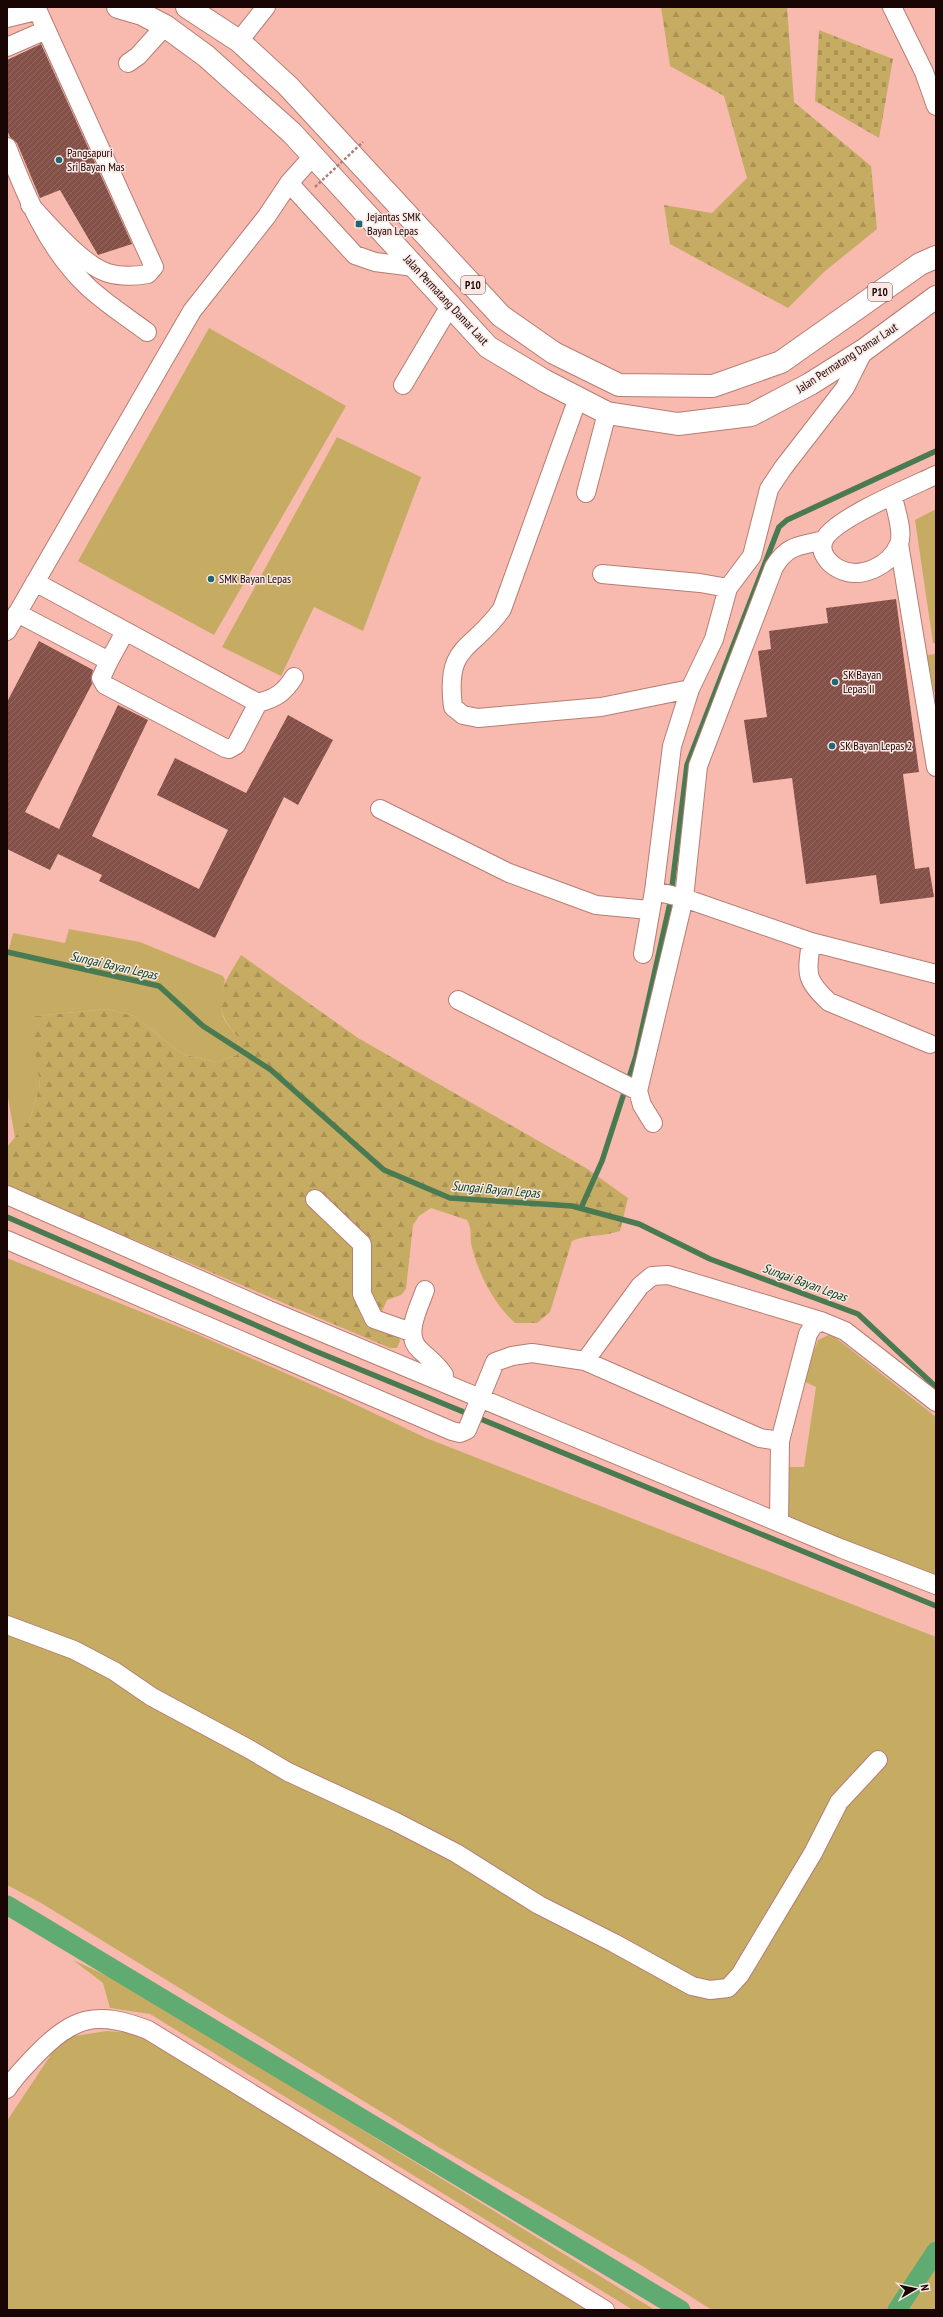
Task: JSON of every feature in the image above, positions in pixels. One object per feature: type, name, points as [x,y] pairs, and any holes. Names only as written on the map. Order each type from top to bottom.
[{"type":"highway","name":"Jalan Permatang Damar Laut","points":[[118,7],[142,14],[165,26],[206,56],[292,133],[414,267],[451,304],[488,347],[607,413],[678,424],[751,415],[810,384],[864,350],[936,297]]},
{"type":"highway","name":"P10","points":[[196,9],[239,42],[288,86],[501,316],[554,353],[619,385],[714,386],[781,362],[920,264],[936,257]]},
{"type":"street","points":[[239,42],[266,7]]},
{"type":"street","points":[[892,7],[924,72],[936,106]]},
{"type":"street","points":[[7,18],[36,9],[154,267],[148,274],[134,276],[108,273],[81,256],[30,205]]},
{"type":"street","points":[[128,63],[138,56],[165,26]]},
{"type":"street","points":[[7,47],[46,30]]},
{"type":"street","points":[[7,147],[30,205],[64,260],[87,286],[147,332]]},
{"type":"street","points":[[7,631],[192,311],[267,216],[289,183],[313,156]]},
{"type":"street","points":[[289,183],[355,256],[375,262],[414,267]]},
{"type":"street","points":[[403,385],[451,304]]},
{"type":"street","points":[[628,1086],[681,897],[698,766],[763,561],[769,489],[782,468],[845,388],[864,350]]},
{"type":"street","points":[[578,398],[502,609],[495,620],[466,646],[454,664],[451,689],[453,707],[464,716],[478,718],[601,707],[690,689]]},
{"type":"street","points":[[586,493],[607,413]]},
{"type":"street","points":[[643,954],[649,910],[657,891],[672,746],[690,689],[714,639],[728,588],[763,561],[782,554],[788,549],[824,540],[847,519],[936,475]]},
{"type":"street","points":[[893,496],[900,535],[899,544],[936,767]]},
{"type":"street","points":[[824,540],[823,551],[826,560],[846,573],[859,573],[878,568],[899,544]]},
{"type":"street","points":[[602,574],[700,583],[728,588]]},
{"type":"street","points":[[35,582],[258,704]]},
{"type":"street","points":[[17,613],[108,661]]},
{"type":"street","points":[[125,632],[108,661],[101,678],[105,685],[225,748],[229,749],[236,745],[258,704],[276,698],[286,690],[294,677]]},
{"type":"street","points":[[380,809],[509,872],[596,905],[649,910]]},
{"type":"street","points":[[657,891],[681,897],[811,942],[936,974]]},
{"type":"street","points":[[811,942],[807,970],[818,991],[829,1002],[930,1044]]},
{"type":"street","points":[[458,1000],[628,1086],[653,1123]]},
{"type":"street","points":[[7,1195],[272,1312],[442,1381],[480,1401],[936,1585]]},
{"type":"street","points":[[315,1199],[362,1244],[362,1294],[374,1319],[411,1332]]},
{"type":"street","points":[[7,1240],[452,1431],[460,1433],[467,1430],[496,1362],[512,1356],[532,1353],[585,1361],[760,1438],[780,1441]]},
{"type":"street","points":[[585,1361],[640,1286],[652,1276],[668,1275],[821,1321],[845,1331],[936,1402]]},
{"type":"street","points":[[425,1290],[411,1332],[414,1345],[440,1369],[444,1375],[442,1381]]},
{"type":"street","points":[[778,1522],[780,1441],[808,1334],[813,1326],[821,1321]]},
{"type":"street","points":[[7,1625],[74,1650],[114,1671],[152,1697],[242,1745],[288,1772],[394,1821],[456,1853],[539,1906],[614,1943],[692,1986],[710,1990],[728,1988],[740,1975],[813,1853],[839,1802],[878,1760]]},
{"type":"street","points":[[9,2082],[49,2042],[68,2027],[92,2019],[121,2020],[148,2030],[605,2310]]},
{"type":"path","points":[[315,187],[363,142]]},
{"type":"green space","points":[[661,7],[787,7],[794,102],[871,166],[877,229],[824,272],[788,308],[670,244],[664,205],[712,213],[747,178],[724,96],[670,66]]},
{"type":"green space","points":[[819,30],[893,59],[879,138],[815,101]]},
{"type":"green space","points":[[209,328],[346,406],[214,635],[78,561]]},
{"type":"green space","points":[[337,437],[421,477],[363,631],[314,607],[281,676],[222,647]]},
{"type":"green space","points":[[936,509],[936,643],[933,643],[915,520]]},
{"type":"green space","points":[[936,654],[936,692],[934,692],[927,655]]},
{"type":"green space","points":[[69,929],[140,942],[223,976],[225,980],[221,1005],[222,1012],[227,1024],[239,1038],[237,1055],[216,1062],[182,1054],[134,1016],[107,1009],[35,1016],[40,1085],[30,1119],[15,1138],[7,1092],[7,957],[13,933],[65,943]]},
{"type":"green space","points":[[241,955],[358,1038],[586,1168],[628,1198],[620,1231],[584,1237],[572,1241],[550,1312],[537,1323],[515,1323],[493,1297],[477,1265],[471,1243],[469,1223],[467,1220],[431,1208],[419,1216],[413,1225],[406,1289],[401,1295],[387,1300],[381,1314],[397,1333],[400,1341],[397,1348],[390,1348],[7,1186],[7,1147],[30,1119],[40,1085],[31,1023],[35,1016],[107,1009],[134,1016],[182,1054],[216,1062],[237,1055],[239,1038],[230,1027],[224,1016],[221,1007],[221,997],[223,988]]},
{"type":"green space","points":[[7,1258],[199,1335],[344,1399],[426,1438],[936,1637],[936,2310],[712,2310],[634,2261],[440,2148],[41,1903],[7,1885]]},
{"type":"green space","points":[[831,1334],[936,1417],[936,1575],[887,1558],[784,1514],[786,1467],[804,1467],[816,1387],[803,1381],[818,1340]]},
{"type":"green space","points":[[73,1960],[125,1984],[655,2310],[633,2310],[150,2014],[110,2008],[103,1983]]},
{"type":"green space","points":[[107,2031],[149,2034],[597,2310],[7,2310],[7,2121],[62,2038]]},
{"type":"building","name":"Pangsapuri Sri Bayan Mas","points":[[41,44],[132,244],[98,255],[60,190],[40,198],[17,143],[10,137],[7,130],[7,60]]},
{"type":"building","name":"SK Bayan Lepas 2","points":[[896,599],[919,772],[903,774],[915,869],[929,867],[934,897],[880,904],[876,875],[806,884],[792,778],[753,783],[744,720],[767,717],[758,651],[771,649],[769,631],[828,623],[826,608]]},
{"type":"building","points":[[39,641],[93,670],[91,678],[92,684],[25,812],[59,829],[118,705],[148,720],[92,836],[199,889],[228,830],[157,795],[175,758],[246,793],[288,715],[333,740],[298,805],[284,797],[215,938],[99,881],[102,875],[58,854],[50,870],[7,849],[7,702]]},
{"type":"waterway","points":[[581,1208],[602,1161],[636,1056],[670,903],[687,765],[779,527],[787,520],[936,451]]},
{"type":"waterway","name":"Sungai Bayan Lepas","points":[[7,952],[159,986],[203,1026],[271,1070],[384,1170],[450,1198],[572,1206],[639,1224],[710,1259],[858,1314],[936,1387]]},
{"type":"waterway","points":[[7,1217],[315,1351],[936,1606]]},
{"type":"waterway","points":[[7,1905],[681,2310]]},
{"type":"waterway","points":[[897,2310],[936,2251]]},
{"type":"place","name":"Pangsapuri Sri Bayan Mas","points":[[59,160]]},
{"type":"place","name":"Jejantas SMK Bayan Lepas","points":[[359,224]]},
{"type":"place","name":"SMK Bayan Lepas","points":[[211,579]]},
{"type":"place","name":"SK Bayan Lepas II","points":[[835,682]]},
{"type":"place","name":"SK Bayan Lepas 2","points":[[832,746]]}]
